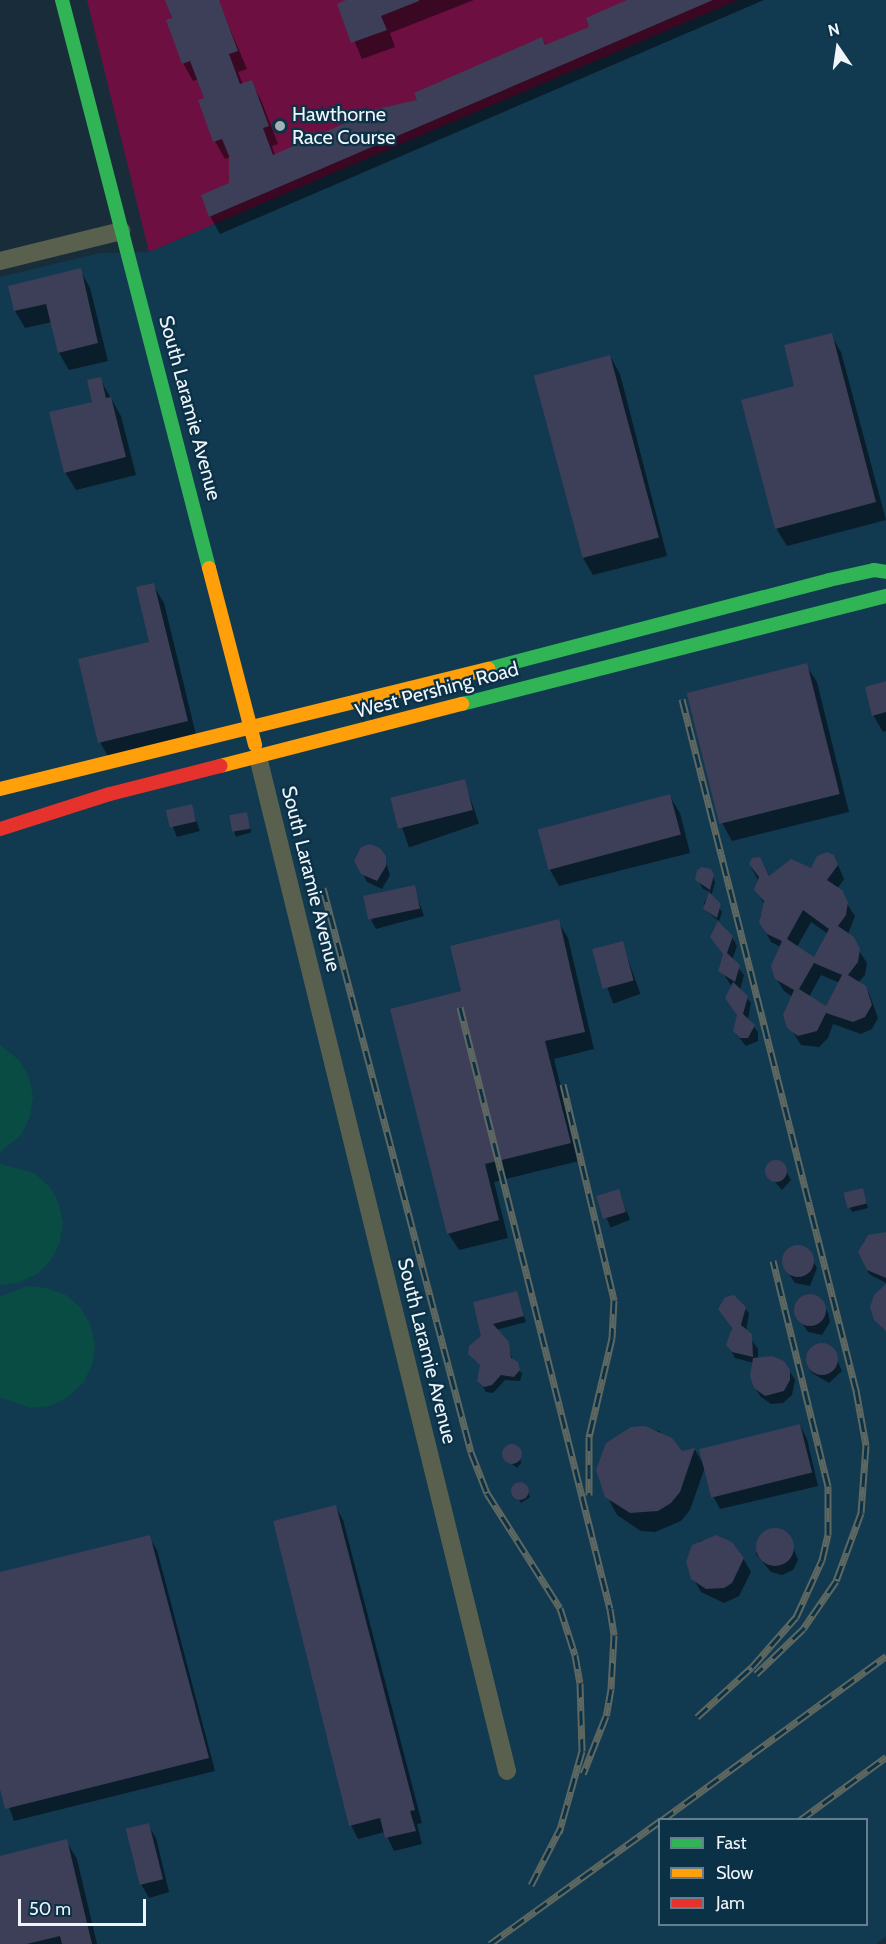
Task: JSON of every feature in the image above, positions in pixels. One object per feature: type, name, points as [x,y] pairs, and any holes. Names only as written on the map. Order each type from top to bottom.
[{"type":"main road","name":"South Laramie Avenue","points":[[62,0],[258,757]]},
{"type":"main road","name":"West Pershing Road","points":[[0,789],[251,730],[829,580],[874,570],[886,572]]},
{"type":"main road","name":"West Pershing Road","points":[[0,829],[110,794],[886,596]]},
{"type":"main road","points":[[467,673],[473,700]]},
{"type":"street","points":[[0,261],[120,231]]},
{"type":"street","name":"South Laramie Avenue","points":[[258,757],[507,1771]]},
{"type":"shaded area","name":"Hawthorne Race Course","points":[[87,0],[738,0],[149,252]]},
{"type":"shaded area","points":[[738,0],[886,0],[886,1936],[876,1944],[0,1944],[0,277],[100,253],[149,252]]},
{"type":"shaded area","points":[[0,1045],[19,1060],[29,1077],[33,1097],[30,1117],[21,1135],[0,1152]]},
{"type":"shaded area","points":[[0,1164],[34,1173],[49,1186],[59,1203],[63,1223],[60,1242],[51,1260],[37,1274],[18,1283],[0,1285]]},
{"type":"shaded area","points":[[27,1286],[47,1288],[66,1295],[81,1308],[91,1326],[95,1345],[92,1365],[83,1383],[68,1397],[50,1406],[30,1408],[0,1397],[0,1297]]},
{"type":"building","points":[[165,0],[219,0],[238,51],[229,54],[240,84],[252,80],[269,126],[263,128],[273,155],[377,109],[417,100],[414,93],[542,37],[545,45],[589,27],[586,18],[627,0],[713,0],[209,217],[201,195],[229,183],[229,156],[222,139],[213,142],[198,100],[204,98],[190,61],[182,64],[166,20],[172,18]]},
{"type":"building","points":[[346,0],[419,1],[381,16],[387,30],[351,43],[337,4]]},
{"type":"building","points":[[81,268],[98,343],[58,353],[46,304],[14,311],[8,286]]},
{"type":"building","points":[[832,333],[876,502],[775,529],[741,400],[794,386],[784,345]]},
{"type":"building","points":[[610,355],[659,538],[583,558],[534,375]]},
{"type":"building","points":[[101,377],[106,398],[111,397],[126,457],[64,473],[49,412],[92,402],[87,380]]},
{"type":"building","points":[[154,583],[188,721],[98,743],[78,659],[149,642],[136,587]]},
{"type":"building","points":[[807,663],[840,794],[719,824],[687,693]]},
{"type":"building","points":[[886,681],[886,712],[872,716],[865,687]]},
{"type":"building","points":[[465,779],[473,810],[398,829],[390,798]]},
{"type":"building","points":[[670,794],[681,835],[549,870],[538,829]]},
{"type":"building","points":[[192,804],[196,822],[170,828],[166,810]]},
{"type":"building","points":[[247,812],[250,829],[232,832],[229,815]]},
{"type":"building","points":[[370,844],[380,848],[386,856],[386,866],[377,881],[361,874],[354,861],[361,847]]},
{"type":"building","points":[[827,852],[834,855],[838,865],[827,880],[842,890],[848,902],[846,915],[838,926],[854,937],[860,949],[858,962],[848,975],[866,986],[872,1005],[865,1017],[853,1022],[826,1013],[817,1031],[798,1036],[787,1028],[783,1015],[794,990],[775,979],[771,966],[782,941],[767,934],[759,923],[764,901],[754,890],[759,877],[749,864],[752,858],[760,857],[769,876],[791,859],[811,868],[817,856]],"holes":[[[803,910],[829,929],[814,957],[787,939]],[[814,963],[842,975],[826,1006],[799,989]]]},
{"type":"building","points":[[702,867],[711,869],[714,875],[710,890],[695,880],[697,870]]},
{"type":"building","points":[[415,885],[420,908],[368,919],[363,896]]},
{"type":"building","points":[[709,892],[721,904],[717,918],[703,909]]},
{"type":"building","points":[[559,919],[585,1032],[545,1041],[571,1143],[485,1164],[499,1220],[447,1234],[390,1009],[461,991],[450,946]]},
{"type":"building","points":[[718,921],[733,936],[727,953],[740,965],[735,982],[718,971],[723,954],[710,937]]},
{"type":"building","points":[[623,941],[634,981],[603,989],[592,949]]},
{"type":"building","points":[[733,982],[748,996],[743,1014],[755,1025],[748,1038],[740,1038],[733,1031],[737,1015],[725,998]]},
{"type":"building","points":[[776,1160],[784,1163],[787,1171],[784,1179],[776,1182],[768,1179],[765,1171],[768,1163]]},
{"type":"building","points":[[863,1188],[867,1204],[847,1208],[844,1193]]},
{"type":"building","points":[[619,1189],[626,1212],[603,1219],[596,1196]]},
{"type":"building","points":[[886,1232],[886,1278],[867,1270],[858,1252],[868,1235]]},
{"type":"building","points":[[798,1245],[809,1250],[814,1261],[809,1272],[798,1277],[787,1272],[782,1261],[787,1250]]},
{"type":"building","points":[[886,1284],[886,1331],[874,1320],[870,1307],[874,1295]]},
{"type":"building","points":[[517,1291],[524,1316],[493,1324],[509,1342],[511,1358],[518,1362],[520,1370],[514,1377],[501,1375],[492,1385],[484,1387],[477,1381],[480,1365],[468,1354],[469,1346],[481,1336],[473,1302]]},
{"type":"building","points":[[810,1294],[821,1299],[826,1310],[821,1321],[810,1326],[799,1321],[794,1310],[799,1299]]},
{"type":"building","points":[[734,1295],[746,1307],[741,1325],[752,1334],[753,1357],[732,1352],[726,1345],[732,1328],[718,1309],[725,1297]]},
{"type":"building","points":[[822,1343],[833,1348],[838,1359],[833,1370],[822,1375],[811,1370],[806,1359],[811,1348]]},
{"type":"building","points":[[772,1356],[784,1361],[790,1370],[790,1380],[784,1391],[765,1396],[754,1388],[750,1376],[753,1358]]},
{"type":"building","points":[[800,1424],[812,1473],[711,1498],[699,1449]]},
{"type":"building","points":[[645,1426],[672,1438],[682,1451],[695,1448],[680,1492],[671,1503],[658,1511],[630,1513],[605,1497],[596,1470],[606,1443],[631,1427]]},
{"type":"building","points":[[512,1444],[519,1447],[522,1454],[519,1461],[512,1464],[505,1461],[502,1454],[505,1447]]},
{"type":"building","points":[[516,1482],[524,1482],[529,1487],[527,1498],[516,1500],[511,1495],[511,1487]]},
{"type":"building","points":[[336,1505],[415,1810],[410,1811],[416,1831],[385,1838],[380,1818],[349,1826],[273,1521]]},
{"type":"building","points":[[775,1528],[789,1533],[794,1547],[789,1561],[775,1566],[761,1561],[756,1547],[761,1533]]},
{"type":"building","points":[[150,1535],[209,1758],[5,1809],[0,1789],[0,1572]]},
{"type":"building","points":[[716,1535],[732,1542],[744,1558],[732,1583],[724,1588],[706,1589],[691,1579],[686,1562],[692,1545]]},
{"type":"building","points":[[149,1823],[163,1879],[140,1885],[126,1829]]},
{"type":"building","points":[[67,1839],[92,1944],[62,1944],[60,1936],[27,1944],[0,1944],[0,1856]]},
{"type":"railway","points":[[682,699],[856,1390],[866,1445],[861,1513],[836,1581],[803,1629],[756,1674]]},
{"type":"railway","points":[[323,888],[471,1452],[487,1493],[560,1608],[575,1655],[580,1683],[582,1751],[559,1833]]},
{"type":"railway","points":[[460,1007],[610,1609],[614,1635],[611,1689],[606,1716],[583,1774]]},
{"type":"railway","points":[[563,1084],[614,1300],[612,1338],[589,1437],[589,1495]]},
{"type":"railway","points":[[697,1717],[752,1667],[796,1617],[822,1560],[828,1535],[828,1486],[773,1261]]},
{"type":"railway","points":[[665,1818],[886,1656]]},
{"type":"railway","points":[[803,1818],[886,1757]]},
{"type":"railway","points":[[490,1944],[658,1822]]},
{"type":"railway","points":[[531,1885],[561,1827]]},
{"type":"traffic: fast","points":[[62,0],[209,568]]},
{"type":"traffic: fast","points":[[488,669],[829,580],[874,570],[886,572]]},
{"type":"traffic: fast","points":[[462,704],[886,596]]},
{"type":"traffic: slow","points":[[209,568],[255,745]]},
{"type":"traffic: slow","points":[[0,789],[488,669]]},
{"type":"traffic: slow","points":[[220,766],[462,704]]},
{"type":"traffic: jam","points":[[0,829],[110,794],[220,766]]},
{"type":"place","name":"Hawthorne Race Course","points":[[280,126]]}]
